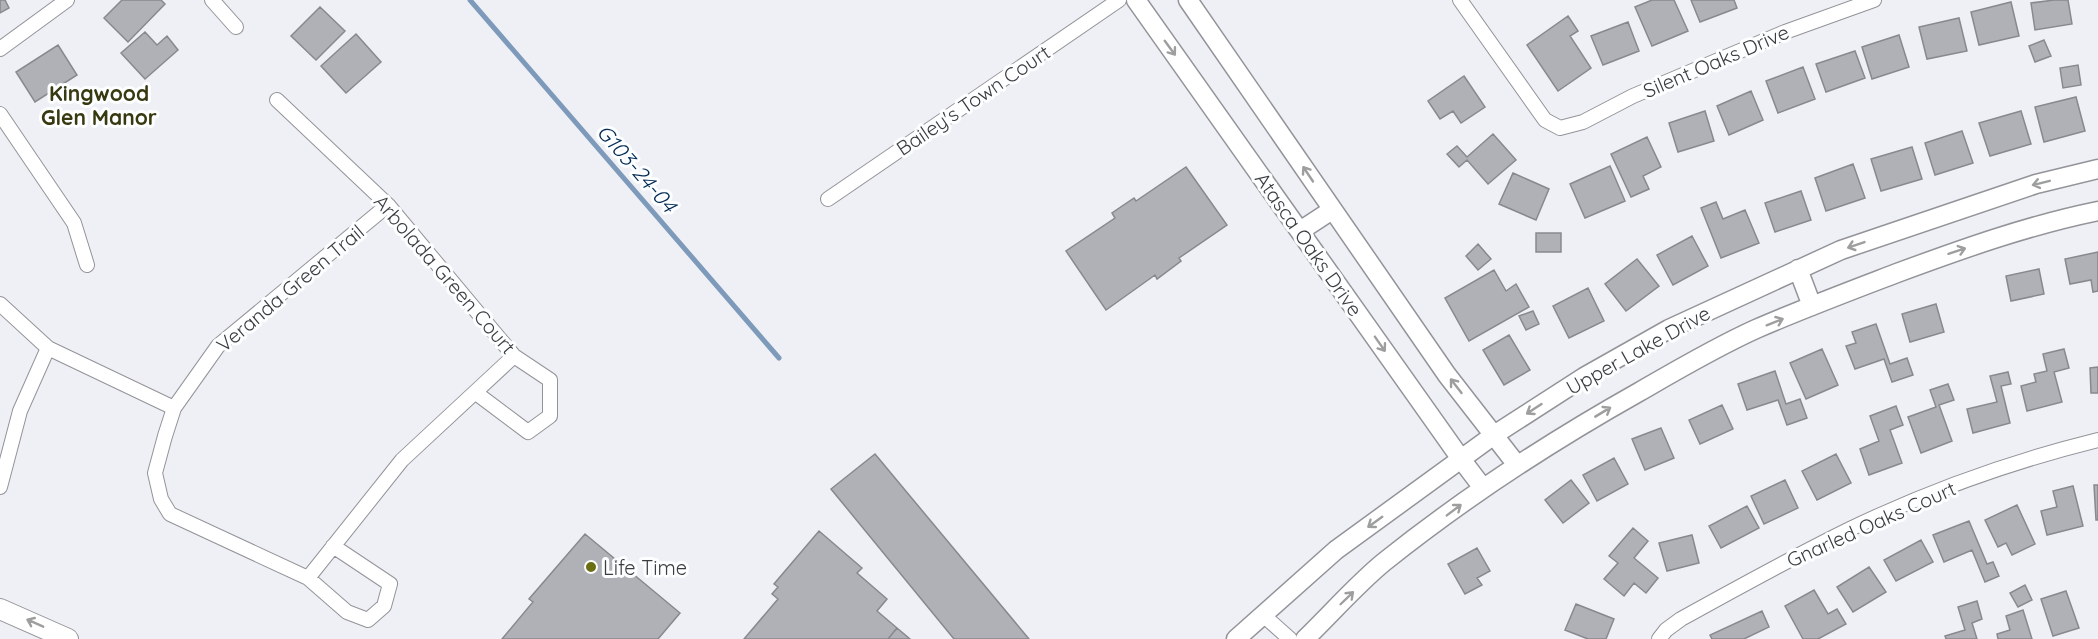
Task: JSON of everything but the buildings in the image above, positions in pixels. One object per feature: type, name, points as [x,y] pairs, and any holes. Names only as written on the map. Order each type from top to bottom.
[{"type":"main road","points":[[0,609],[69,639]]},
{"type":"street","points":[[0,49],[67,0]]},
{"type":"street","points":[[212,0],[236,27]]},
{"type":"street","name":"Bailey's Town Court","points":[[828,199],[1119,0]]},
{"type":"street","name":"Atasca Oaks Drive","points":[[1136,0],[1461,459],[1484,488]]},
{"type":"street","name":"Atasca Oaks Drive","points":[[1188,0],[1447,375],[1517,465]]},
{"type":"street","name":"Silent Oaks Drive","points":[[1460,0],[1545,120],[1560,128],[1583,122],[1633,96],[1785,32],[1874,0]]},
{"type":"street","name":"Arbolada Green Court","points":[[277,100],[388,205],[514,356],[550,380],[550,416],[528,432],[476,393]]},
{"type":"street","points":[[0,114],[74,223],[87,266]]},
{"type":"street","name":"Upper Lake Drive","points":[[1236,639],[1336,550],[1494,435],[1584,377],[1669,329],[1841,250],[2036,184],[2098,169]]},
{"type":"street","name":"Veranda Green Trail","points":[[308,578],[170,514],[161,499],[155,473],[174,408],[218,346],[388,205]]},
{"type":"street","points":[[1300,231],[1332,210]]},
{"type":"street","name":"Upper Lake Drive","points":[[1305,639],[1382,564],[1484,488],[1517,465],[1670,374],[1746,334],[1945,255],[2098,211]]},
{"type":"street","points":[[1798,269],[1812,306]]},
{"type":"street","points":[[0,304],[48,348],[174,408]]},
{"type":"street","points":[[0,487],[20,411],[48,348]]},
{"type":"street","points":[[333,546],[390,584],[384,606],[368,620],[347,612],[308,578],[333,546],[402,460],[514,356]]},
{"type":"street","name":"Gnarled Oaks Court","points":[[1659,639],[1666,630],[1681,619],[1851,529],[1919,498],[2016,463],[2098,440]]},
{"type":"street","points":[[1263,615],[1290,639]]},
{"type":"waterway","name":"G103-24-04","points":[[470,0],[779,358]]},
{"type":"place","name":"Life Time","points":[[591,567]]},
{"type":"district","name":"Kingwood Glen Manor","points":[[99,105]]}]
